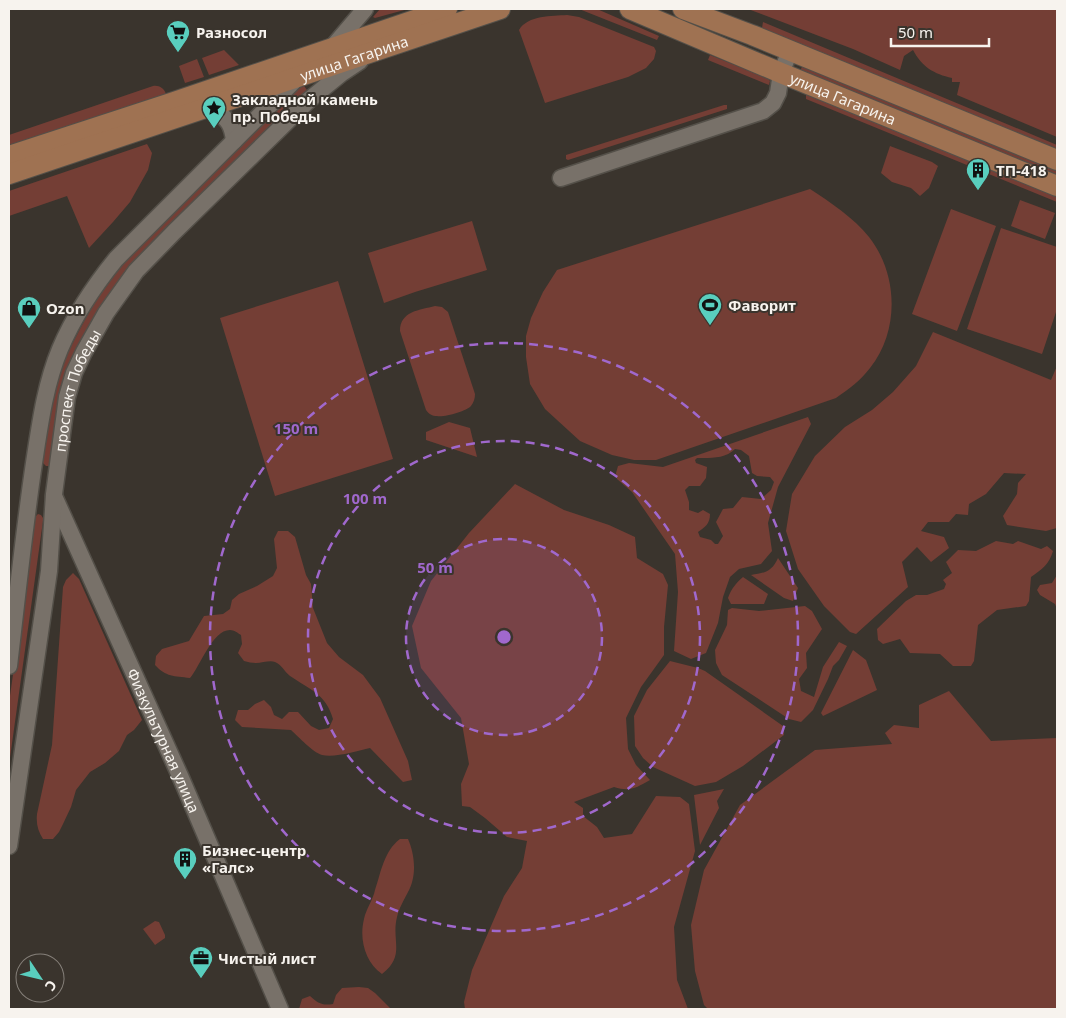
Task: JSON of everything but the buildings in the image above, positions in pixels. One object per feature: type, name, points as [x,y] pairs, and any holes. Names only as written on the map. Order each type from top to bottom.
[{"type":"main road","name":"улица Гагарина","points":[[9,156],[446,9]]},
{"type":"main road","name":"улица Гагарина","points":[[9,174],[500,9]]},
{"type":"main road","name":"улица Гагарина","points":[[630,9],[1057,186]]},
{"type":"main road","name":"улица Гагарина","points":[[683,9],[1057,160]]},
{"type":"street","name":"проспект Победы","points":[[9,666],[29,492],[43,403],[60,349],[84,303],[101,277],[116,259],[298,77],[335,46],[365,9]]},
{"type":"street","name":"проспект Победы","points":[[9,846],[49,571],[54,494],[67,397],[78,365],[106,313],[136,271],[311,98],[342,73],[377,50]]},
{"type":"street","points":[[562,178],[763,111],[773,104],[778,93],[781,73],[790,51]]},
{"type":"street","points":[[282,64],[312,88],[311,98]]},
{"type":"street","points":[[212,106],[228,121],[233,131],[234,141]]},
{"type":"street","points":[[29,492],[54,494]]},
{"type":"street","name":"Физкультурная улица","points":[[54,494],[280,1009]]},
{"type":"shaded area","points":[[380,9],[408,9],[373,17]]},
{"type":"shaded area","points":[[579,9],[597,9],[659,36],[657,40]]},
{"type":"shaded area","points":[[748,9],[1057,9],[1057,137],[957,95],[960,82],[952,82],[952,78],[929,69],[920,61],[913,50],[904,56],[900,70],[853,49]]},
{"type":"shaded area","points":[[567,15],[579,17],[654,47],[656,51],[654,59],[646,68],[628,77],[545,103],[519,30],[528,21],[534,19]]},
{"type":"shaded area","points":[[763,22],[1057,145],[1057,152],[764,31],[762,28]]},
{"type":"shaded area","points":[[224,50],[239,65],[209,75],[202,58]]},
{"type":"shaded area","points":[[710,55],[768,78],[770,81],[769,85],[708,60]]},
{"type":"shaded area","points":[[197,59],[204,77],[185,83],[179,66]]},
{"type":"shaded area","points":[[803,64],[1057,168],[1057,178],[799,74]]},
{"type":"shaded area","points":[[153,86],[161,87],[166,94],[9,146],[9,135]]},
{"type":"shaded area","points":[[304,86],[307,90],[305,95],[108,298],[50,466],[46,466],[43,463],[43,458],[55,387],[66,356],[99,294],[114,273],[149,235],[299,88]]},
{"type":"shaded area","points":[[806,90],[1057,193],[1057,202],[806,99]]},
{"type":"shaded area","points":[[727,105],[727,109],[568,160],[566,159],[566,155]]},
{"type":"shaded area","points":[[147,144],[152,153],[148,170],[130,202],[89,248],[67,196],[9,216],[9,191]]},
{"type":"shaded area","points":[[890,146],[938,166],[929,188],[920,196],[911,188],[892,182],[881,173]]},
{"type":"shaded area","name":"Фаворит","points":[[810,189],[849,217],[869,237],[879,252],[886,268],[890,285],[892,302],[891,320],[887,337],[880,353],[870,368],[854,384],[836,398],[656,460],[634,460],[612,455],[580,441],[545,409],[530,384],[526,357],[526,336],[531,318],[543,292],[557,270]]},
{"type":"shaded area","points":[[1020,200],[1055,213],[1045,239],[1011,226]]},
{"type":"shaded area","points":[[951,209],[996,226],[957,331],[912,314]]},
{"type":"shaded area","points":[[472,221],[487,270],[384,303],[368,253]]},
{"type":"shaded area","points":[[1001,228],[1057,247],[1057,309],[1042,354],[967,329]]},
{"type":"shaded area","points":[[338,281],[393,459],[275,496],[220,318]]},
{"type":"shaded area","points":[[435,306],[442,307],[448,312],[475,394],[474,402],[469,408],[444,416],[429,414],[426,410],[400,331],[403,319],[407,315],[417,310]]},
{"type":"shaded area","points":[[933,332],[1051,380],[1057,366],[1057,528],[1046,531],[1007,525],[1003,516],[1017,494],[1018,483],[1026,474],[1004,473],[986,494],[969,504],[968,515],[956,514],[949,522],[928,522],[921,531],[944,537],[949,548],[931,562],[917,547],[902,562],[908,587],[856,634],[850,632],[824,606],[798,569],[786,531],[792,494],[815,456],[845,427],[872,410],[893,392],[916,366]]},
{"type":"shaded area","points":[[808,417],[811,424],[778,487],[768,523],[772,551],[761,564],[739,569],[730,577],[723,597],[718,623],[706,653],[691,659],[674,651],[678,592],[675,554],[632,492],[617,479],[616,473],[618,466],[629,463],[663,467]],"holes":[[[735,449],[741,450],[749,456],[752,473],[757,476],[770,477],[774,482],[771,490],[761,499],[742,497],[733,508],[723,509],[716,522],[723,536],[718,544],[715,544],[711,540],[700,537],[698,532],[708,523],[710,514],[703,510],[698,513],[689,510],[689,502],[685,490],[689,486],[700,486],[706,478],[707,467],[696,463],[695,460],[697,458],[717,457],[727,455]]]},
{"type":"shaded area","points":[[449,422],[470,428],[477,457],[426,440],[426,432]]},
{"type":"shaded area","points":[[515,484],[564,510],[609,525],[635,537],[637,558],[663,574],[668,585],[664,627],[664,655],[641,687],[626,718],[628,749],[636,765],[650,780],[633,788],[614,787],[574,802],[583,808],[583,816],[597,827],[604,838],[632,834],[656,796],[680,797],[689,804],[695,851],[674,927],[677,980],[688,1009],[465,1009],[464,1002],[472,970],[504,896],[522,868],[527,841],[507,837],[470,807],[462,806],[461,784],[469,764],[461,718],[421,668],[412,626],[431,581],[469,533]]},
{"type":"shaded area","points":[[38,514],[41,515],[43,521],[9,765],[9,703],[35,517]]},
{"type":"shaded area","points":[[278,531],[288,531],[295,537],[306,575],[311,584],[313,608],[327,643],[339,657],[363,675],[380,698],[408,761],[412,780],[403,782],[370,748],[327,756],[310,748],[291,730],[242,727],[235,720],[238,710],[248,710],[264,700],[271,707],[274,715],[282,719],[289,712],[298,712],[311,726],[319,730],[329,728],[333,719],[326,704],[316,693],[290,676],[277,663],[271,661],[252,663],[244,661],[238,653],[242,644],[241,635],[234,631],[224,632],[212,642],[190,678],[167,674],[155,665],[156,656],[162,649],[189,641],[204,616],[223,614],[230,609],[232,600],[239,594],[273,576],[277,568],[274,539]]},
{"type":"shaded area","points":[[996,541],[1013,544],[1018,541],[1041,549],[1047,546],[1053,551],[1042,569],[1031,577],[1029,601],[1026,606],[997,610],[978,625],[974,661],[971,666],[953,666],[940,654],[910,653],[900,639],[883,644],[878,640],[877,629],[906,601],[916,595],[927,595],[944,589],[946,584],[943,580],[952,573],[946,562],[958,550],[976,551]]},
{"type":"shaded area","points":[[778,558],[798,588],[793,601],[784,598],[751,575],[767,571]]},
{"type":"shaded area","points":[[73,573],[79,579],[142,720],[127,735],[119,751],[105,763],[90,772],[76,790],[71,807],[59,832],[53,839],[43,839],[38,827],[37,814],[52,745],[63,587],[66,580]]},
{"type":"shaded area","points":[[1057,575],[1057,609],[1055,604],[1040,595],[1037,590],[1040,585],[1052,583]]},
{"type":"shaded area","points":[[743,577],[768,594],[764,604],[731,604],[728,598],[729,595],[734,586]]},
{"type":"shaded area","points":[[805,606],[812,611],[822,629],[806,653],[807,668],[799,679],[801,691],[814,697],[823,667],[839,642],[847,646],[833,666],[813,710],[801,722],[789,719],[722,675],[716,663],[715,650],[727,625],[728,610],[732,608],[759,611]]},
{"type":"shaded area","points":[[853,650],[866,660],[877,690],[823,716],[821,713]]},
{"type":"shaded area","points":[[670,661],[705,671],[783,726],[784,735],[743,766],[716,782],[695,786],[653,767],[643,758],[635,746],[634,716],[647,690]]},
{"type":"shaded area","points":[[949,691],[991,741],[1057,738],[1057,1009],[708,1009],[704,1005],[695,971],[691,925],[704,870],[740,805],[815,750],[892,744],[885,733],[894,725],[919,728],[919,705]]},
{"type":"shaded area","points":[[724,789],[717,801],[719,808],[700,845],[694,795]]},
{"type":"shaded area","points":[[400,839],[408,839],[412,852],[414,872],[411,886],[397,917],[396,954],[394,960],[382,974],[368,957],[362,934],[365,915],[384,862],[390,850]]},
{"type":"shaded area","points":[[155,921],[159,922],[165,938],[155,945],[143,929]]},
{"type":"shaded area","points":[[342,988],[368,988],[391,1009],[299,1009],[302,999],[310,996],[320,1003],[326,1005],[333,1004],[336,995]]},
{"type":"place","name":"Разносол","points":[[178,53]]},
{"type":"place","name":"Закладной камень пр. Победы","points":[[214,129]]},
{"type":"place","name":"ТП-418","points":[[978,191]]},
{"type":"place","name":"Фаворит","points":[[710,326]]},
{"type":"place","name":"Ozon","points":[[29,329]]},
{"type":"place","name":"Бизнес-центр «Галс»","points":[[185,880]]},
{"type":"place","name":"Чистый лист","points":[[201,979]]}]
